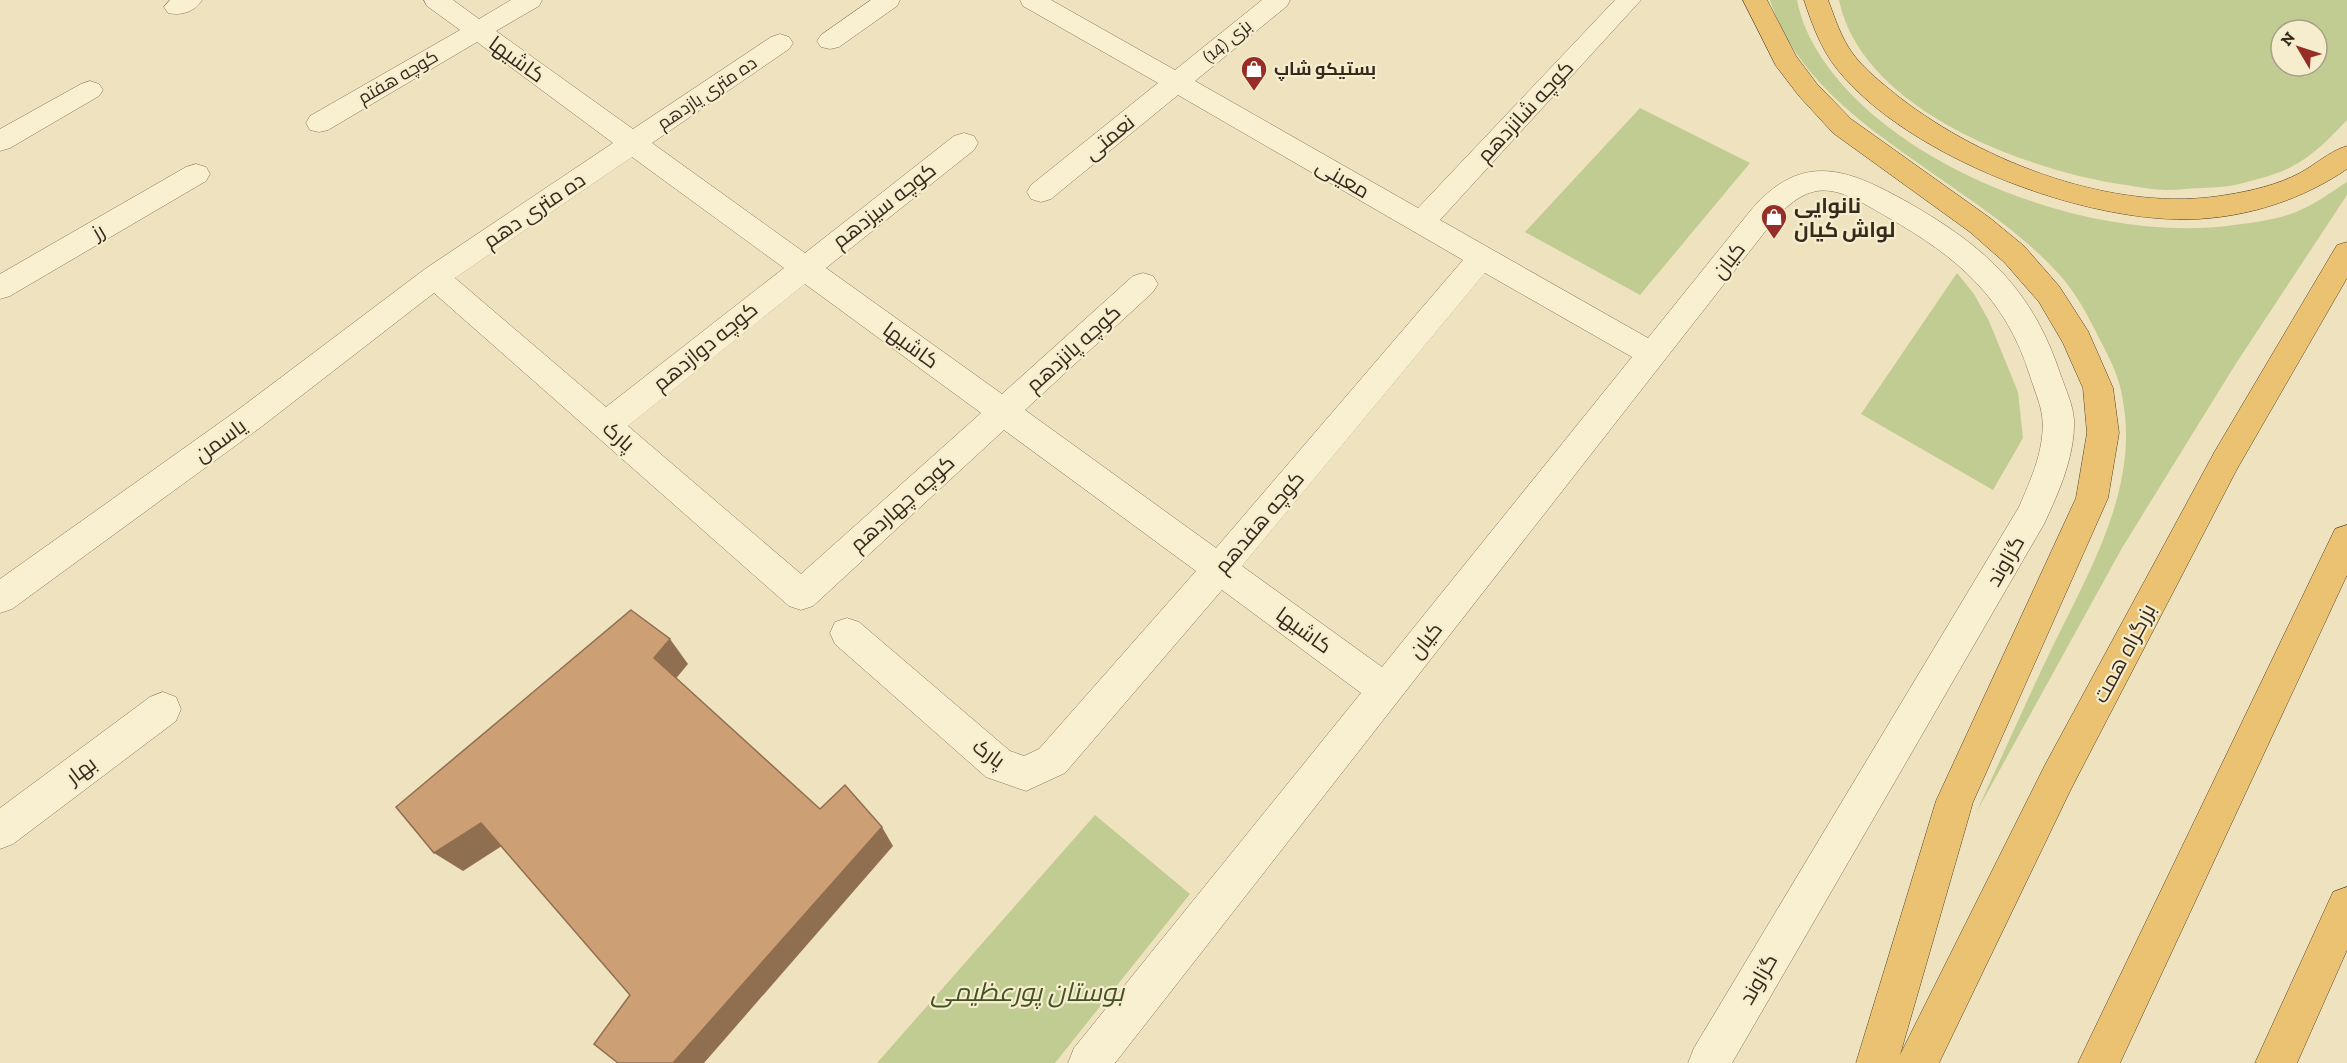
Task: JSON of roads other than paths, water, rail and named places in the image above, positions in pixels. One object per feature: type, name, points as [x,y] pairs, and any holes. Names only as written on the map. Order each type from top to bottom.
[{"type":"highway","points":[[1755,0],[1785,60],[1808,90],[1842,126],[1892,165],[1980,225],[2014,254],[2049,294],[2077,339],[2098,388],[2103,433],[2092,498],[1955,801],[1877,1063]]},
{"type":"highway","points":[[1816,0],[1825,30],[1843,60],[1902,115],[1952,145],[2000,168],[2055,188],[2123,203],[2182,210],[2242,203],[2298,185],[2347,156]]},
{"type":"highway","name":"بزرگراه همت","points":[[1917,1063],[2058,777],[2209,492],[2347,253]]},
{"type":"highway","points":[[2099,1063],[2347,539]]},
{"type":"highway","points":[[2276,1063],[2347,906]]},
{"type":"street","name":"کاشیها","points":[[436,0],[1386,690]]},
{"type":"street","name":"کوچه هفتم","points":[[319,123],[530,0]]},
{"type":"street","points":[[830,41],[888,0]]},
{"type":"street","name":"معینی","points":[[1032,0],[1653,356]]},
{"type":"street","name":"بزی (14)","points":[[1176,82],[1278,0]]},
{"type":"street","name":"کوچه شانزدهم","points":[[1421,223],[1629,0]]},
{"type":"street","name":"ده متری یازدهم","points":[[633,143],[780,43]]},
{"type":"street","name":"نعمتی","points":[[1041,192],[1176,82]]},
{"type":"street","points":[[0,141],[90,90]]},
{"type":"street","name":"ده متری دهم","points":[[435,277],[633,143]]},
{"type":"street","name":"کوچه سیزدهم","points":[[804,267],[964,143]]},
{"type":"street","name":"رز","points":[[0,288],[195,174]]},
{"type":"street","name":"گزاوند","points":[[1709,1063],[2032,514],[2052,465],[2058,418],[2043,367],[2024,324],[2001,289],[1973,260],[1922,224],[1855,186],[1822,180],[1797,188],[1774,201],[1761,217]]},
{"type":"street","name":"کیان","points":[[1089,1063],[1653,356],[1761,217]]},
{"type":"street","name":"کوچه هفدهم","points":[[1026,774],[1052,761],[1219,569],[1482,257]]},
{"type":"street","name":"کوچه دوازدهم","points":[[606,425],[804,267]]},
{"type":"street","name":"پارک","points":[[435,277],[801,596]]},
{"type":"street","name":"یاسمن","points":[[0,598],[250,418],[435,277]]},
{"type":"street","name":"کوچه پانزدهم","points":[[1002,411],[1143,284]]},
{"type":"street","name":"کوچه چهاردهم","points":[[801,596],[1002,411]]},
{"type":"street","name":"پارک","points":[[847,633],[999,765],[1026,774]]},
{"type":"street","name":"بهار","points":[[0,831],[163,709]]},
{"type":"place","name":"بستیکو شاپ","points":[[1254,92]]},
{"type":"place","name":"نانوایی لواش کیان","points":[[1774,240]]},
{"type":"park label","name":"بوستان پورعظیمی","points":[[1027,992]]}]
